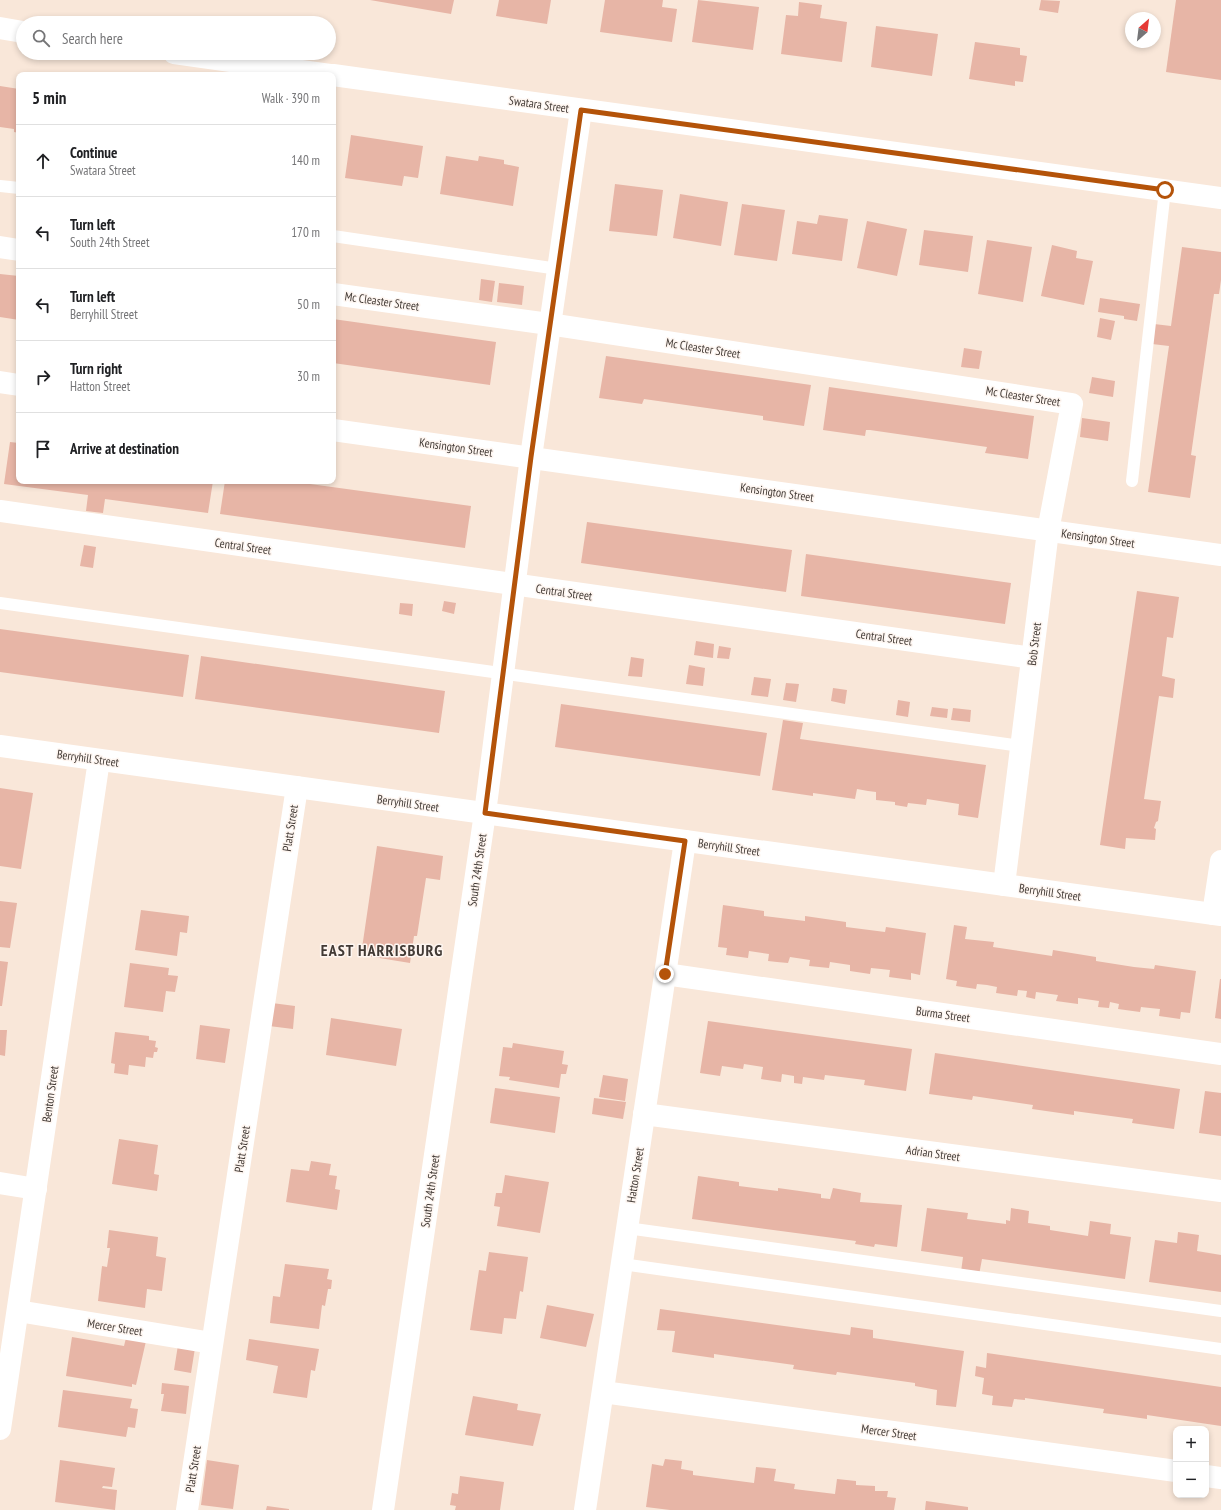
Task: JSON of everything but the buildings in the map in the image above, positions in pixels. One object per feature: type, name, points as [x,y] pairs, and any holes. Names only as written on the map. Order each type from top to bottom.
[{"type":"street","points":[[0,28],[16,31]]},
{"type":"street","points":[[224,60],[309,72]]},
{"type":"street","name":"Swatara Street","points":[[336,75],[1221,198]]},
{"type":"street","name":"South 24th Street","points":[[383,1510],[485,813],[549,324],[581,110]]},
{"type":"street","points":[[0,247],[16,250]]},
{"type":"street","name":"Mc Cleaster Street","points":[[336,294],[549,324],[1072,404]]},
{"type":"street","points":[[0,382],[16,385]]},
{"type":"street","name":"Bob Street","points":[[1004,885],[1048,531],[1072,404]]},
{"type":"street","name":"Kensington Street","points":[[336,430],[1221,555]]},
{"type":"street","name":"Central Street","points":[[0,512],[1032,658]]},
{"type":"street","name":"Berryhill Street","points":[[0,746],[1217,915]]},
{"type":"street","name":"Benton Street","points":[[0,1428],[99,760]]},
{"type":"street","name":"Platt Street","points":[[187,1510],[297,787]]},
{"type":"street","name":"Hatton Street","points":[[585,1510],[685,841]]},
{"type":"street","points":[[1217,915],[1221,861]]},
{"type":"street","name":"Burma Street","points":[[665,974],[1221,1054]]},
{"type":"street","name":"Adrian Street","points":[[644,1114],[1221,1191]]},
{"type":"street","points":[[0,1183],[36,1189]]},
{"type":"street","name":"Mercer Street","points":[[18,1311],[212,1343]]},
{"type":"street","name":"Mercer Street","points":[[603,1392],[1173,1472]]},
{"type":"street","points":[[1209,1476],[1221,1478]]},
{"type":"lane","points":[[0,186],[16,188]]},
{"type":"lane","points":[[1132,481],[1165,190]]},
{"type":"lane","points":[[336,236],[558,269]]},
{"type":"lane","points":[[0,603],[1021,746]]},
{"type":"lane","points":[[627,1228],[1221,1311]]},
{"type":"lane","points":[[622,1264],[1221,1349]]},
{"type":"district","name":"EAST HARRISBURG","points":[[382,950]]},
{"type":"route","points":[[665,974],[685,841],[485,813],[549,324],[581,110],[1165,190]]}]
